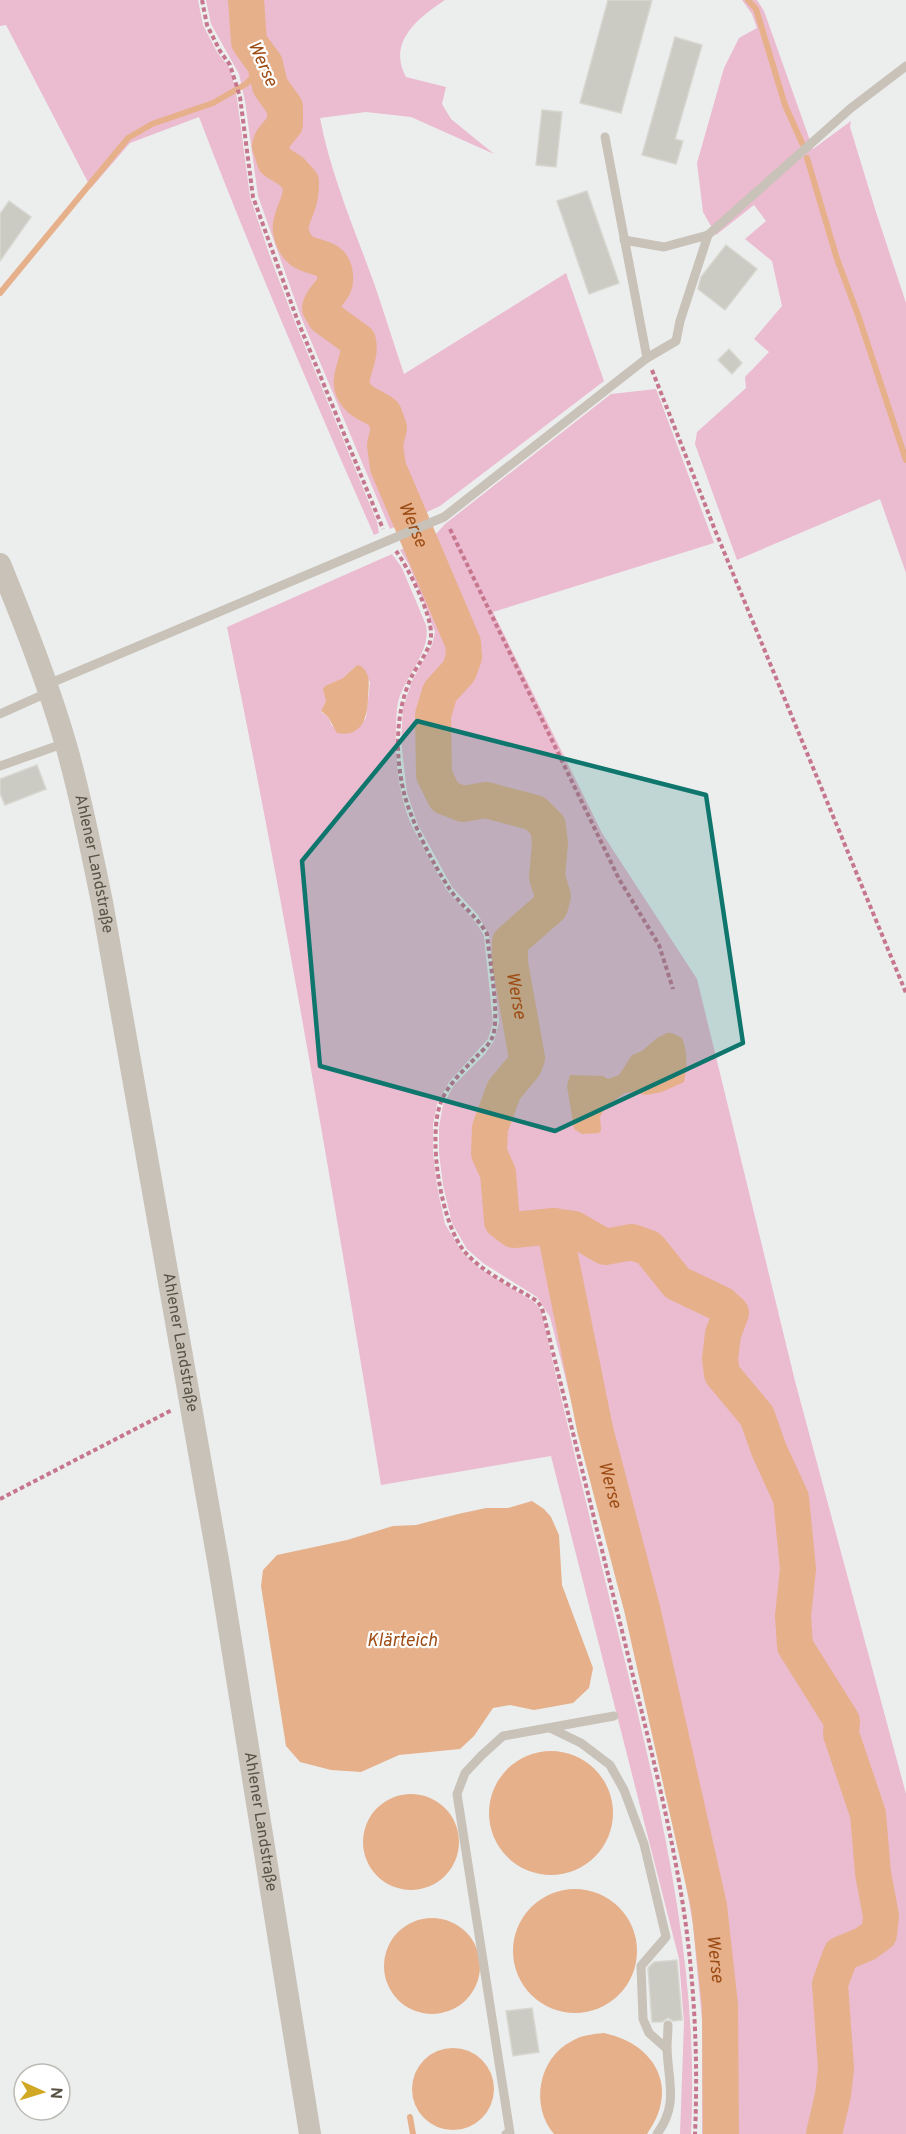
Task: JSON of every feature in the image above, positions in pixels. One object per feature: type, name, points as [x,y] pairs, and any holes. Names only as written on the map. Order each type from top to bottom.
[{"type":"street","name":"Ahlener Landstraße","points":[[0,564],[65,743],[82,804],[102,902],[191,1400],[270,1875],[310,2134]]},
{"type":"lane","points":[[624,240],[664,247],[708,235],[851,108],[906,66]]},
{"type":"lane","points":[[605,137],[647,358]]},
{"type":"lane","points":[[0,714],[47,689],[444,517],[647,358],[676,341],[680,321],[708,235]]},
{"type":"lane","points":[[0,766],[65,743]]},
{"type":"lane","points":[[509,2134],[457,1794],[465,1773],[503,1736],[614,1716]]},
{"type":"lane","points":[[549,1728],[582,1743],[610,1765],[624,1790],[644,1844],[666,1937],[641,1966],[643,2019],[649,2033],[667,2049]]},
{"type":"lane","points":[[657,2134],[667,2118],[671,2104],[672,2084],[667,2049],[668,2025]]},
{"type":"path","points":[[202,0],[207,25],[235,76],[240,97],[253,197],[297,319],[391,540],[407,566],[430,624],[429,644],[400,706],[398,741],[404,792],[415,824],[450,889],[480,922],[487,934],[496,1023],[492,1039],[451,1083],[440,1103],[436,1125],[440,1185],[448,1224],[464,1251],[481,1267],[537,1301],[543,1308],[642,1712],[686,1926],[694,2024],[697,2103],[695,2134]]},
{"type":"path","points":[[647,358],[714,530],[906,993]]},
{"type":"path","points":[[444,517],[619,879],[659,945],[673,989]]},
{"type":"path","points":[[0,1499],[191,1400]]},
{"type":"highlighted area","points":[[417,721],[706,795],[743,1043],[555,1131],[320,1066],[302,861]]},
{"type":"shaded area","points":[[0,0],[198,0],[203,25],[232,76],[250,197],[271,259],[377,522],[379,533],[374,535],[329,431],[262,275],[199,117],[130,143],[91,188],[6,25],[0,26]]},
{"type":"shaded area","points":[[206,0],[445,0],[408,32],[400,53],[401,64],[406,77],[446,87],[442,104],[451,119],[494,154],[411,117],[366,112],[320,118],[337,182],[404,374],[566,273],[604,381],[440,506],[390,529],[301,317],[258,196],[239,74],[211,24]]},
{"type":"shaded area","points":[[742,0],[757,0],[764,11],[813,149],[851,121],[850,127],[906,303],[906,573],[880,499],[737,560],[695,444],[697,432],[746,388],[745,377],[769,352],[754,339],[782,306],[772,261],[745,239],[766,221],[754,205],[716,235],[703,212],[697,163],[724,68],[739,38],[757,28],[752,14]]},
{"type":"shaded area","points":[[656,389],[714,543],[493,612],[602,833],[697,979],[795,1381],[906,1794],[906,2134],[702,2134],[702,2021],[693,1925],[677,1833],[650,1711],[550,1317],[537,1297],[483,1263],[467,1249],[452,1223],[443,1185],[439,1127],[443,1105],[454,1085],[485,1054],[494,1041],[499,1022],[489,935],[478,915],[452,887],[418,825],[407,793],[401,741],[403,708],[412,681],[432,645],[435,632],[409,565],[400,550],[436,534],[445,524],[611,394]]},
{"type":"shaded area","points":[[392,554],[402,568],[426,625],[427,636],[424,647],[399,698],[397,709],[396,753],[399,783],[412,826],[440,878],[484,936],[493,1023],[488,1039],[449,1082],[437,1104],[433,1125],[433,1153],[437,1186],[445,1224],[462,1252],[479,1268],[534,1302],[541,1310],[649,1763],[674,1886],[689,2009],[692,2072],[691,2134],[680,2134],[684,2022],[679,1959],[551,1456],[381,1485],[289,948],[227,627]],"holes":[[[357,665],[370,682],[366,718],[353,732],[332,726],[328,717],[321,712],[326,701],[326,686],[343,678]]]},
{"type":"water","points":[[357,665],[364,669],[369,680],[365,718],[358,729],[346,734],[337,733],[328,717],[321,711],[326,701],[323,689],[343,678]]},
{"type":"water","points":[[667,1033],[682,1038],[686,1060],[684,1082],[662,1092],[646,1095],[625,1093],[606,1106],[600,1117],[601,1130],[599,1133],[582,1134],[574,1129],[567,1086],[570,1075],[603,1076],[608,1079],[619,1075],[632,1055],[642,1051]]},
{"type":"water","name":"Klärteich","points":[[532,1501],[551,1517],[559,1535],[562,1585],[593,1668],[589,1688],[573,1703],[534,1710],[510,1705],[493,1708],[474,1736],[460,1749],[399,1755],[361,1772],[331,1770],[300,1762],[286,1746],[261,1586],[263,1570],[277,1555],[347,1540],[393,1526],[416,1525],[486,1508],[508,1508]]},
{"type":"water","points":[[551,1751],[575,1756],[595,1769],[608,1789],[613,1813],[608,1837],[595,1857],[575,1870],[551,1875],[527,1870],[507,1857],[494,1837],[489,1813],[494,1789],[507,1769],[527,1756]]},
{"type":"water","points":[[411,1794],[429,1797],[445,1808],[456,1824],[459,1842],[456,1860],[445,1876],[429,1887],[411,1890],[393,1887],[377,1876],[366,1860],[363,1842],[366,1824],[377,1808],[393,1797]]},
{"type":"water","points":[[575,1889],[599,1894],[610,1899],[619,1907],[627,1916],[632,1927],[637,1951],[632,1975],[627,1986],[619,1995],[610,2003],[599,2008],[575,2013],[551,2008],[540,2003],[531,1995],[523,1986],[518,1975],[513,1951],[518,1927],[523,1916],[531,1907],[540,1899],[551,1894]]},
{"type":"water","points":[[432,1918],[450,1921],[466,1932],[477,1948],[480,1966],[477,1984],[466,2000],[450,2011],[432,2014],[414,2011],[398,2000],[387,1984],[384,1966],[387,1948],[398,1932],[414,1921]]},
{"type":"water","points":[[604,2033],[637,2047],[649,2058],[662,2085],[662,2101],[657,2117],[647,2134],[554,2134],[546,2123],[540,2097],[545,2071],[551,2059],[560,2049],[572,2041],[592,2034]]},
{"type":"water","points":[[453,2048],[469,2051],[482,2060],[491,2073],[494,2089],[491,2105],[482,2118],[469,2127],[453,2130],[437,2127],[424,2118],[415,2105],[412,2089],[415,2073],[424,2060],[437,2051]]},
{"type":"building","points":[[608,0],[652,0],[621,113],[580,103]]},
{"type":"building","points":[[675,37],[702,45],[675,139],[683,141],[676,164],[642,155]]},
{"type":"building","points":[[542,110],[562,112],[556,167],[536,165]]},
{"type":"building","points":[[587,191],[619,283],[589,294],[557,201]]},
{"type":"building","points":[[9,201],[31,217],[0,261],[0,214]]},
{"type":"building","points":[[726,245],[757,269],[725,310],[698,289],[701,277]]},
{"type":"building","points":[[729,349],[742,363],[732,374],[718,360]]},
{"type":"building","points":[[37,765],[46,789],[5,805],[0,793],[0,779]]},
{"type":"building","points":[[677,1960],[682,2020],[673,2021],[668,2018],[662,2022],[652,2022],[648,1968],[654,1962]]},
{"type":"building","points":[[532,2008],[539,2052],[513,2056],[506,2011]]},
{"type":"waterway","name":"Werse","points":[[246,0],[249,42],[265,64],[270,86],[285,107],[285,124],[270,146],[275,161],[291,171],[301,182],[300,198],[291,227],[295,243],[307,254],[322,259],[333,267],[334,286],[320,308],[325,317],[358,341],[358,357],[352,379],[354,392],[365,403],[384,414],[389,428],[385,445],[388,467],[463,643],[464,657],[459,671],[440,692],[433,715],[434,775],[445,797],[463,804],[486,800],[535,813],[548,826],[550,843],[547,877],[553,896],[550,907],[510,942],[510,963],[527,1058],[524,1066],[504,1090],[490,1128],[489,1153],[498,1173],[502,1221],[514,1230],[554,1226],[595,1429],[642,1608],[709,1906],[720,2005],[721,2134]]},
{"type":"waterway","points":[[748,0],[756,9],[785,105],[802,143]]},
{"type":"waterway","points":[[0,293],[128,138],[152,124],[213,103],[246,84],[265,64]]},
{"type":"waterway","points":[[807,158],[837,259],[906,460]]},
{"type":"waterway","points":[[554,1226],[574,1229],[605,1247],[632,1242],[649,1248],[677,1283],[721,1304],[731,1313],[723,1334],[720,1359],[722,1374],[757,1416],[769,1450],[791,1498],[798,1569],[793,1616],[795,1646],[842,1721],[841,1734],[868,1814],[873,1873],[881,1916],[879,1934],[865,1944],[841,1954],[830,1984],[836,2068],[833,2095],[824,2134]]},
{"type":"waterway","points":[[410,2117],[413,2134]]}]
